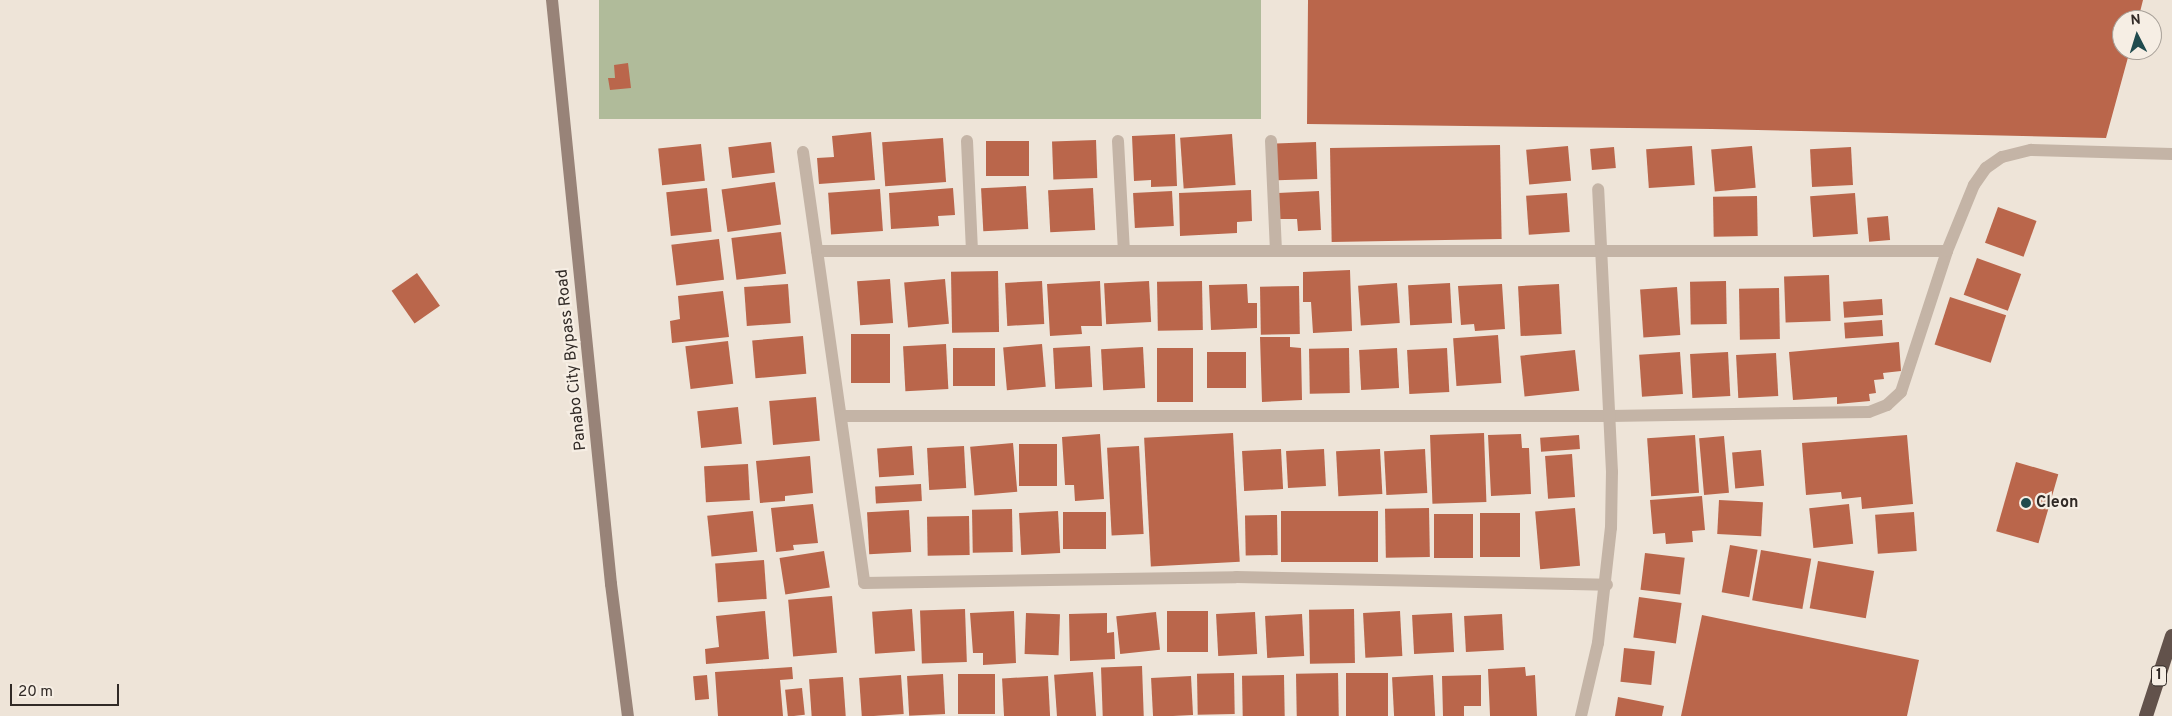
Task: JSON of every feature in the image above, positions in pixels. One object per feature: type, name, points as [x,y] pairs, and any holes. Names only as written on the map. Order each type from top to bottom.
[{"type":"highway","name":"1","points":[[2146,716],[2172,636]]},
{"type":"main road","name":"Panabo City Bypass Road","points":[[552,0],[611,584],[628,716]]},
{"type":"street","points":[[967,141],[972,251]]},
{"type":"street","points":[[1118,141],[1124,251]]},
{"type":"street","points":[[1271,141],[1276,251]]},
{"type":"street","points":[[841,416],[1610,416],[1840,414],[1869,412],[1887,405],[1901,392],[1947,251],[1974,185],[1986,168],[2002,157],[2031,150],[2172,154]]},
{"type":"street","points":[[803,152],[864,583],[1236,577],[1607,585]]},
{"type":"street","points":[[1581,716],[1607,585],[1611,528],[1610,416],[1603,251],[1598,188]]},
{"type":"street","points":[[817,251],[1947,251]]},
{"type":"green space","points":[[599,0],[1261,0],[1261,119],[599,119]]},
{"type":"building","points":[[1308,0],[2143,0],[2140,10],[2112,10],[2112,60],[2127,60],[2106,138],[1712,129],[1307,124]]},
{"type":"building","points":[[628,63],[631,88],[610,90],[608,78],[615,78],[614,65]]},
{"type":"building","points":[[871,132],[875,180],[819,184],[817,158],[834,157],[832,136]]},
{"type":"building","points":[[1175,134],[1177,186],[1151,187],[1151,180],[1134,181],[1132,136]]},
{"type":"building","points":[[1232,134],[1236,185],[1184,189],[1180,138]]},
{"type":"building","points":[[943,138],[946,182],[885,186],[882,142]]},
{"type":"building","points":[[1096,140],[1097,178],[1053,180],[1052,142]]},
{"type":"building","points":[[986,141],[1029,141],[1029,176],[986,176]]},
{"type":"building","points":[[771,142],[775,173],[732,178],[728,147]]},
{"type":"building","points":[[1316,142],[1317,179],[1277,180],[1276,143]]},
{"type":"building","points":[[701,144],[705,181],[662,185],[658,148]]},
{"type":"building","points":[[1500,145],[1502,239],[1332,242],[1330,148]]},
{"type":"building","points":[[1568,146],[1571,181],[1529,185],[1526,150]]},
{"type":"building","points":[[1692,146],[1695,185],[1649,188],[1646,149]]},
{"type":"building","points":[[1752,146],[1756,188],[1715,191],[1711,150]]},
{"type":"building","points":[[1614,147],[1616,168],[1592,170],[1590,149]]},
{"type":"building","points":[[1851,147],[1853,185],[1812,187],[1810,149]]},
{"type":"building","points":[[775,182],[781,225],[728,232],[722,190]]},
{"type":"building","points":[[1026,186],[1028,229],[983,231],[981,188]]},
{"type":"building","points":[[707,188],[712,232],[671,236],[666,192]]},
{"type":"building","points":[[953,188],[955,215],[938,216],[939,226],[891,229],[889,193]]},
{"type":"building","points":[[1093,188],[1095,230],[1050,232],[1048,190]]},
{"type":"building","points":[[880,189],[883,231],[831,235],[828,193]]},
{"type":"building","points":[[1251,190],[1252,221],[1237,222],[1237,233],[1180,236],[1179,193]]},
{"type":"building","points":[[1172,191],[1174,226],[1135,228],[1133,193]]},
{"type":"building","points":[[1319,191],[1321,230],[1298,231],[1297,219],[1279,219],[1278,193]]},
{"type":"building","points":[[1567,193],[1570,232],[1529,235],[1526,196]]},
{"type":"building","points":[[1855,193],[1858,234],[1813,237],[1810,196]]},
{"type":"building","points":[[1757,196],[1758,236],[1714,237],[1713,197]]},
{"type":"building","points":[[1998,207],[2037,221],[2024,257],[1985,243]]},
{"type":"building","points":[[1888,216],[1890,240],[1869,242],[1867,218]]},
{"type":"building","points":[[781,232],[786,274],[736,280],[731,238]]},
{"type":"building","points":[[719,239],[724,280],[676,286],[671,245]]},
{"type":"building","points":[[1977,258],[2021,274],[2008,311],[1964,295]]},
{"type":"building","points":[[1350,270],[1352,331],[1313,333],[1311,302],[1303,302],[1303,272]]},
{"type":"building","points":[[998,271],[999,332],[952,333],[951,272]]},
{"type":"building","points":[[417,273],[440,306],[415,324],[392,291]]},
{"type":"building","points":[[1829,275],[1831,321],[1786,323],[1784,277]]},
{"type":"building","points":[[890,279],[893,323],[860,325],[857,281]]},
{"type":"building","points":[[945,279],[949,324],[908,327],[904,283]]},
{"type":"building","points":[[1042,281],[1044,324],[1007,326],[1005,283]]},
{"type":"building","points":[[1100,281],[1102,326],[1081,326],[1082,334],[1050,336],[1047,284]]},
{"type":"building","points":[[1149,281],[1151,322],[1106,324],[1104,283]]},
{"type":"building","points":[[1202,281],[1203,330],[1158,331],[1157,282]]},
{"type":"building","points":[[1726,281],[1727,324],[1691,325],[1690,282]]},
{"type":"building","points":[[1397,283],[1400,323],[1361,326],[1358,286]]},
{"type":"building","points":[[1450,283],[1452,323],[1410,325],[1408,285]]},
{"type":"building","points":[[788,284],[791,323],[747,326],[744,287]]},
{"type":"building","points":[[1247,284],[1248,303],[1257,303],[1257,328],[1211,330],[1209,285]]},
{"type":"building","points":[[1502,284],[1505,329],[1475,331],[1474,324],[1461,325],[1458,286]]},
{"type":"building","points":[[1559,284],[1562,334],[1521,336],[1518,286]]},
{"type":"building","points":[[1299,286],[1300,334],[1261,335],[1260,287]]},
{"type":"building","points":[[1677,287],[1680,335],[1643,337],[1640,290]]},
{"type":"building","points":[[1779,288],[1780,339],[1740,340],[1739,289]]},
{"type":"building","points":[[723,291],[729,337],[672,343],[670,321],[680,319],[678,296]]},
{"type":"building","points":[[1950,297],[2006,315],[1991,363],[1935,345]]},
{"type":"building","points":[[1882,299],[1883,315],[1844,318],[1843,302]]},
{"type":"building","points":[[1882,320],[1883,336],[1845,339],[1844,323]]},
{"type":"building","points":[[851,334],[890,334],[890,383],[851,383]]},
{"type":"building","points":[[1498,335],[1501,383],[1456,386],[1453,338]]},
{"type":"building","points":[[803,336],[806,374],[756,378],[752,340]]},
{"type":"building","points":[[1260,337],[1290,337],[1290,347],[1301,348],[1302,400],[1262,402]]},
{"type":"building","points":[[728,341],[733,384],[691,389],[685,346]]},
{"type":"building","points":[[1899,342],[1901,371],[1883,373],[1884,379],[1874,380],[1876,393],[1869,394],[1870,401],[1837,404],[1837,397],[1793,400],[1789,352]]},
{"type":"building","points":[[946,344],[948,389],[905,391],[903,346]]},
{"type":"building","points":[[1042,344],[1046,387],[1007,390],[1003,347]]},
{"type":"building","points":[[1090,346],[1092,387],[1055,389],[1053,348]]},
{"type":"building","points":[[1143,347],[1145,388],[1103,390],[1101,349]]},
{"type":"building","points":[[953,348],[995,348],[995,386],[953,386]]},
{"type":"building","points":[[1157,348],[1193,348],[1193,402],[1157,402]]},
{"type":"building","points":[[1349,348],[1350,393],[1310,394],[1309,349]]},
{"type":"building","points":[[1397,348],[1399,388],[1361,390],[1359,350]]},
{"type":"building","points":[[1447,348],[1449,392],[1409,394],[1407,350]]},
{"type":"building","points":[[1575,350],[1579,391],[1525,397],[1520,356]]},
{"type":"building","points":[[1207,352],[1246,352],[1246,388],[1207,388]]},
{"type":"building","points":[[1680,352],[1683,394],[1642,397],[1639,355]]},
{"type":"building","points":[[1728,352],[1730,396],[1692,398],[1690,354]]},
{"type":"building","points":[[1776,353],[1778,396],[1738,398],[1736,355]]},
{"type":"building","points":[[816,397],[820,441],[773,445],[769,401]]},
{"type":"building","points":[[738,407],[742,444],[701,448],[697,411]]},
{"type":"building","points":[[1233,433],[1240,562],[1151,566],[1144,438]]},
{"type":"building","points":[[1484,433],[1486,502],[1432,504],[1430,435]]},
{"type":"building","points":[[1100,434],[1104,499],[1075,501],[1074,485],[1065,485],[1062,437]]},
{"type":"building","points":[[1521,434],[1522,448],[1529,448],[1531,494],[1491,496],[1488,435]]},
{"type":"building","points":[[1579,435],[1580,449],[1541,452],[1540,438]]},
{"type":"building","points":[[1695,435],[1699,493],[1651,496],[1647,438]]},
{"type":"building","points":[[1907,435],[1913,504],[1862,509],[1861,497],[1842,499],[1841,492],[1806,495],[1802,443]]},
{"type":"building","points":[[1724,436],[1729,493],[1704,495],[1699,438]]},
{"type":"building","points":[[1013,443],[1017,492],[974,496],[970,447]]},
{"type":"building","points":[[1019,444],[1057,444],[1057,486],[1019,486]]},
{"type":"building","points":[[912,446],[914,475],[879,477],[877,448]]},
{"type":"building","points":[[964,446],[966,488],[929,490],[927,448]]},
{"type":"building","points":[[1139,446],[1144,534],[1112,536],[1107,448]]},
{"type":"building","points":[[1281,449],[1283,489],[1244,491],[1242,451]]},
{"type":"building","points":[[1324,449],[1326,486],[1288,488],[1286,451]]},
{"type":"building","points":[[1380,449],[1382,494],[1338,496],[1336,451]]},
{"type":"building","points":[[1425,449],[1427,493],[1386,495],[1384,451]]},
{"type":"building","points":[[1761,450],[1764,486],[1735,488],[1732,453]]},
{"type":"building","points":[[1572,454],[1575,497],[1548,499],[1545,456]]},
{"type":"building","points":[[810,456],[813,493],[785,496],[785,501],[760,503],[756,461]]},
{"type":"building","name":"Cleon","points":[[2016,462],[2058,474],[2038,543],[1996,531]]},
{"type":"building","points":[[748,464],[750,500],[706,502],[704,466]]},
{"type":"building","points":[[921,484],[922,501],[876,503],[875,486]]},
{"type":"building","points":[[1702,496],[1705,530],[1692,531],[1693,542],[1666,544],[1665,533],[1653,534],[1650,500]]},
{"type":"building","points":[[1719,500],[1763,502],[1761,536],[1717,534]]},
{"type":"building","points":[[813,504],[818,543],[793,545],[794,550],[776,552],[771,508]]},
{"type":"building","points":[[1849,504],[1853,544],[1813,548],[1809,508]]},
{"type":"building","points":[[1429,508],[1430,557],[1386,558],[1385,509]]},
{"type":"building","points":[[1575,508],[1580,566],[1540,569],[1535,511]]},
{"type":"building","points":[[1012,509],[1013,552],[973,553],[972,510]]},
{"type":"building","points":[[909,510],[911,552],[869,554],[867,512]]},
{"type":"building","points":[[753,511],[757,552],[712,557],[707,516]]},
{"type":"building","points":[[1058,511],[1060,553],[1021,555],[1019,513]]},
{"type":"building","points":[[1281,511],[1378,511],[1378,562],[1281,562]]},
{"type":"building","points":[[1063,512],[1106,512],[1106,549],[1063,549]]},
{"type":"building","points":[[1914,512],[1917,551],[1878,554],[1875,515]]},
{"type":"building","points":[[1480,513],[1520,513],[1520,557],[1480,557]]},
{"type":"building","points":[[1434,514],[1473,514],[1473,558],[1434,558]]},
{"type":"building","points":[[1277,515],[1278,555],[1246,556],[1245,516]]},
{"type":"building","points":[[969,516],[970,555],[928,556],[927,517]]},
{"type":"building","points":[[1730,545],[1758,550],[1749,597],[1722,592]]},
{"type":"building","points":[[1761,550],[1811,559],[1802,609],[1752,600]]},
{"type":"building","points":[[824,551],[830,588],[785,595],[780,558]]},
{"type":"building","points":[[1645,553],[1685,558],[1680,595],[1640,590]]},
{"type":"building","points":[[764,560],[767,599],[718,602],[715,563]]},
{"type":"building","points":[[1818,561],[1874,571],[1866,618],[1810,608]]},
{"type":"building","points":[[832,596],[837,653],[793,657],[788,600]]},
{"type":"building","points":[[1639,597],[1682,603],[1676,644],[1633,638]]},
{"type":"building","points":[[912,609],[915,651],[875,654],[872,612]]},
{"type":"building","points":[[965,609],[967,662],[922,664],[920,611]]},
{"type":"building","points":[[1354,609],[1355,663],[1310,664],[1309,610]]},
{"type":"building","points":[[765,611],[769,659],[706,664],[705,649],[719,647],[716,616]]},
{"type":"building","points":[[1014,611],[1016,663],[983,665],[983,653],[973,653],[970,613]]},
{"type":"building","points":[[1167,611],[1208,611],[1208,652],[1167,652]]},
{"type":"building","points":[[1400,611],[1402,656],[1365,658],[1363,613]]},
{"type":"building","points":[[1156,612],[1160,650],[1120,654],[1116,616]]},
{"type":"building","points":[[1255,612],[1257,654],[1218,656],[1216,614]]},
{"type":"building","points":[[1026,613],[1060,614],[1059,655],[1025,654]]},
{"type":"building","points":[[1107,613],[1107,633],[1114,632],[1115,659],[1070,661],[1069,614]]},
{"type":"building","points":[[1452,613],[1454,652],[1414,654],[1412,615]]},
{"type":"building","points":[[1302,614],[1304,656],[1267,658],[1265,616]]},
{"type":"building","points":[[1502,614],[1504,650],[1466,652],[1464,616]]},
{"type":"building","points":[[1702,615],[1919,660],[1907,716],[1681,716]]},
{"type":"building","points":[[1624,648],[1655,651],[1651,685],[1620,682]]},
{"type":"building","points":[[1142,666],[1144,716],[1103,716],[1101,667]]},
{"type":"building","points":[[792,667],[793,679],[780,680],[783,716],[718,716],[715,672]]},
{"type":"building","points":[[1525,667],[1526,676],[1535,675],[1537,716],[1490,716],[1488,669]]},
{"type":"building","points":[[1093,672],[1096,716],[1057,716],[1054,675]]},
{"type":"building","points":[[1234,673],[1235,714],[1198,715],[1197,674]]},
{"type":"building","points":[[1338,673],[1339,716],[1297,716],[1296,674]]},
{"type":"building","points":[[1346,673],[1388,673],[1388,716],[1346,716]]},
{"type":"building","points":[[943,674],[945,714],[909,716],[907,676]]},
{"type":"building","points":[[958,674],[995,674],[995,714],[958,714]]},
{"type":"building","points":[[707,675],[709,699],[695,700],[693,676]]},
{"type":"building","points":[[901,675],[904,714],[862,716],[859,678]]},
{"type":"building","points":[[1284,675],[1285,716],[1243,716],[1242,676]]},
{"type":"building","points":[[1433,675],[1435,716],[1394,716],[1392,677]]},
{"type":"building","points":[[1481,675],[1481,706],[1464,706],[1464,716],[1443,716],[1442,676]]},
{"type":"building","points":[[1048,676],[1050,716],[1004,716],[1002,678]]},
{"type":"building","points":[[1191,676],[1193,715],[1153,716],[1151,678]]},
{"type":"building","points":[[843,677],[846,716],[812,716],[809,679]]},
{"type":"building","points":[[802,688],[805,715],[788,716],[785,690]]},
{"type":"building","points":[[1618,697],[1664,706],[1662,716],[1615,716]]},
{"type":"place","name":"Cleon","points":[[2026,503]]}]
